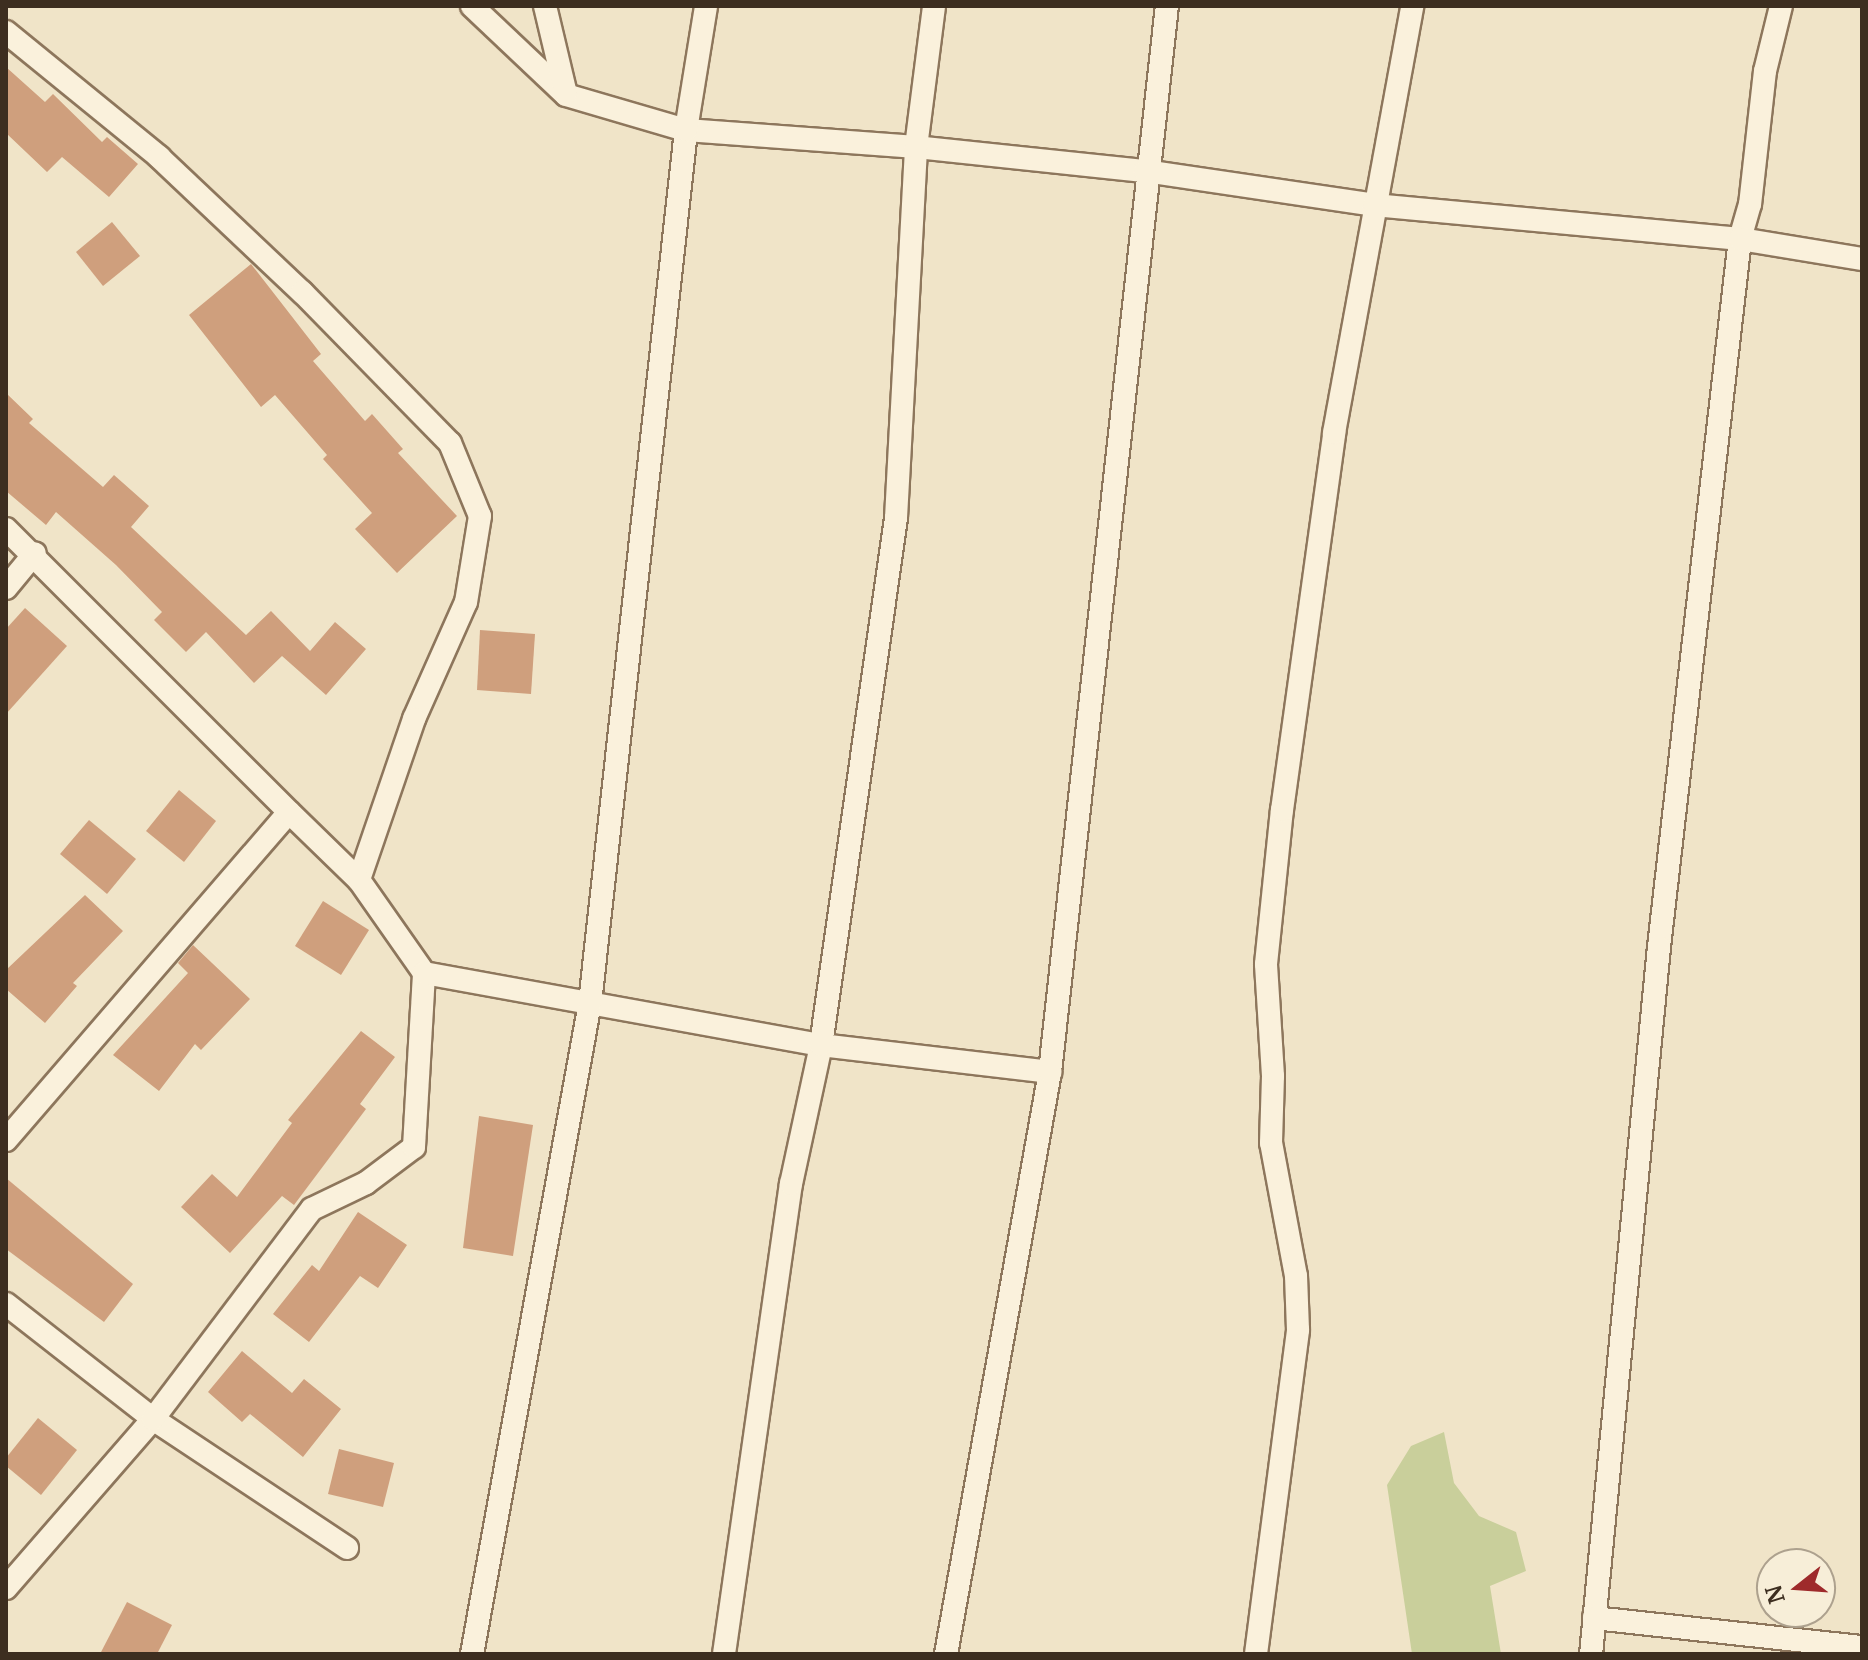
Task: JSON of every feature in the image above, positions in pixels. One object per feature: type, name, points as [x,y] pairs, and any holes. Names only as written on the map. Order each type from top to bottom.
[{"type":"street","points":[[472,6],[566,95],[686,130],[916,147],[1145,171],[1374,205],[1740,239],[1862,259]]},
{"type":"street","points":[[545,6],[566,95]]},
{"type":"street","points":[[472,1654],[590,1003],[686,130],[706,6]]},
{"type":"street","points":[[724,1654],[791,1184],[821,1045],[896,518],[916,147],[934,6]]},
{"type":"street","points":[[946,1654],[1050,1072],[1145,171],[1167,6]]},
{"type":"street","points":[[1256,1654],[1298,1330],[1296,1276],[1271,1143],[1273,1076],[1266,964],[1282,810],[1334,433],[1374,205],[1401,82],[1412,6]]},
{"type":"street","points":[[1591,1654],[1659,947],[1740,239],[1750,204],[1765,71],[1781,6]]},
{"type":"street","points":[[6,32],[159,157],[313,303],[450,443],[480,516],[466,602],[414,719],[359,880]]},
{"type":"street","points":[[6,529],[35,553],[359,880],[424,973],[414,1147],[366,1183],[312,1209],[153,1419],[6,1588]]},
{"type":"street","points":[[6,588],[35,553]]},
{"type":"street","points":[[6,1140],[289,812]]},
{"type":"street","points":[[424,973],[821,1045],[1050,1072]]},
{"type":"street","points":[[6,1304],[153,1419],[347,1548]]},
{"type":"street","points":[[1594,1618],[1862,1647]]},
{"type":"green space","points":[[1444,1432],[1454,1483],[1479,1516],[1516,1532],[1526,1571],[1490,1586],[1501,1654],[1412,1654],[1387,1485],[1411,1446]]},
{"type":"building","points":[[6,67],[45,102],[53,94],[102,142],[107,137],[138,164],[109,197],[62,157],[47,172],[6,133]]},
{"type":"building","points":[[112,222],[140,256],[103,286],[76,252]]},
{"type":"building","points":[[251,264],[321,354],[313,361],[365,421],[372,414],[403,449],[398,453],[457,516],[397,573],[355,529],[372,513],[323,459],[327,455],[275,395],[261,407],[189,315]]},
{"type":"building","points":[[6,393],[33,419],[29,423],[103,487],[114,475],[149,506],[131,527],[246,635],[271,611],[310,651],[335,622],[366,649],[326,695],[282,656],[254,683],[206,632],[186,652],[154,620],[162,612],[116,565],[56,512],[46,525],[6,491]]},
{"type":"building","points":[[25,608],[67,646],[6,714],[6,629]]},
{"type":"building","points":[[480,630],[535,634],[531,694],[477,690]]},
{"type":"building","points":[[179,790],[216,821],[184,862],[146,831]]},
{"type":"building","points":[[89,820],[136,859],[107,894],[60,854]]},
{"type":"building","points":[[85,895],[123,931],[73,983],[77,986],[45,1023],[6,989],[6,970]]},
{"type":"building","points":[[323,901],[369,930],[341,975],[295,946]]},
{"type":"building","points":[[193,945],[250,999],[201,1050],[195,1044],[159,1091],[113,1055],[188,973],[178,963]]},
{"type":"building","points":[[361,1031],[395,1057],[360,1104],[366,1109],[294,1205],[282,1196],[230,1253],[181,1207],[212,1174],[237,1197],[292,1123],[288,1120]]},
{"type":"building","points":[[479,1116],[533,1125],[513,1256],[463,1248]]},
{"type":"building","points":[[6,1178],[133,1284],[104,1322],[6,1249]]},
{"type":"building","points":[[358,1212],[407,1245],[378,1288],[360,1276],[309,1342],[273,1314],[312,1265],[319,1271]]},
{"type":"building","points":[[242,1351],[292,1393],[304,1379],[341,1409],[303,1457],[250,1414],[242,1422],[208,1392]]},
{"type":"building","points":[[38,1418],[77,1450],[41,1495],[6,1466],[6,1458]]},
{"type":"building","points":[[339,1449],[394,1463],[383,1507],[328,1494]]},
{"type":"building","points":[[127,1602],[172,1625],[157,1654],[100,1654]]}]
